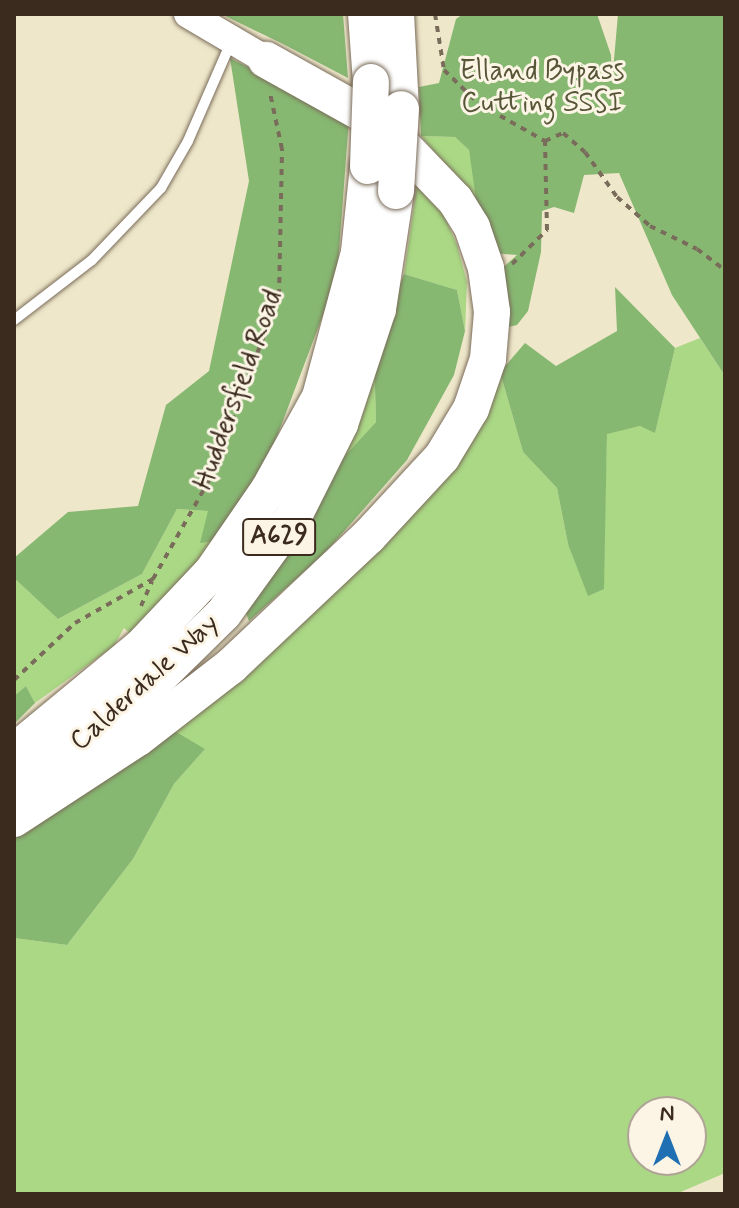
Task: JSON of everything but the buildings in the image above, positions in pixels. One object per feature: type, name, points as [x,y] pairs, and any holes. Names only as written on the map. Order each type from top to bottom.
[{"type":"highway","name":"Calderdale Way","points":[[20,738],[141,647],[212,572],[269,489],[320,397],[359,252],[368,166],[371,82],[366,14]]},
{"type":"highway","name":"Calderdale Way","points":[[14,792],[162,674],[224,613],[294,516],[340,424],[378,309],[396,191],[401,109],[396,14]]},
{"type":"highway","points":[[14,819],[138,738],[231,666],[368,537],[442,457],[471,409],[488,359],[492,312],[486,268],[472,227],[455,200],[383,125],[266,60]]},
{"type":"street","points":[[188,14],[266,60]]},
{"type":"lane","points":[[14,320],[92,260],[161,188],[188,141],[232,40]]},
{"type":"lane","name":"Calderdale Way","points":[[94,666],[141,647]]},
{"type":"lane","name":"Calderdale Way","points":[[14,741],[20,738]]},
{"type":"path","points":[[435,14],[444,70],[479,104],[545,141]]},
{"type":"path","name":"Huddersfield Road","points":[[14,680],[75,623],[153,579],[211,477],[279,295],[282,149],[272,115],[266,60]]},
{"type":"path","points":[[545,141],[563,133],[585,152],[617,197],[650,226],[697,249],[725,270]]},
{"type":"path","points":[[486,268],[516,263],[547,230],[545,141]]},
{"type":"green space","points":[[221,14],[343,14],[348,78],[281,43]]},
{"type":"green space","name":"Elland Bypass Cutting SSSI","points":[[463,14],[597,14],[611,55],[612,82],[618,14],[725,14],[725,376],[672,295],[619,173],[584,175],[574,213],[554,207],[542,211],[541,252],[528,311],[517,325],[504,328],[497,273],[517,255],[493,253],[476,199],[469,150],[455,137],[421,136],[419,87],[439,83],[456,19]]},
{"type":"green space","points":[[230,58],[349,119],[337,278],[273,447],[220,540],[200,543],[208,511],[177,509],[142,574],[58,619],[14,578],[14,558],[68,512],[138,506],[166,405],[209,371],[249,181]]},
{"type":"green space","points":[[421,136],[455,137],[469,150],[486,232],[463,186]]},
{"type":"green space","points":[[418,178],[441,208],[457,245],[467,282],[465,331],[457,290],[404,274]]},
{"type":"green space","points":[[404,274],[457,290],[465,331],[454,375],[407,460],[324,554],[249,621],[241,601],[327,475],[376,422],[374,352]]},
{"type":"green space","points":[[615,287],[675,348],[655,433],[640,426],[607,434],[604,589],[588,596],[568,544],[557,488],[523,452],[500,372],[525,343],[556,366],[617,331]]},
{"type":"green space","points":[[700,338],[725,376],[725,1173],[676,1194],[14,1194],[14,938],[67,945],[133,859],[174,784],[204,750],[166,726],[500,372],[523,452],[557,488],[568,544],[603,589],[607,433],[640,426],[655,432],[675,348]]},
{"type":"green space","points":[[374,352],[376,422],[327,475]]},
{"type":"green space","points":[[177,509],[209,511],[201,542],[220,540],[135,637],[124,628],[114,646],[35,703],[26,686],[14,696],[14,578],[58,619],[142,574]]},
{"type":"green space","points":[[26,686],[35,703],[14,724],[14,696]]},
{"type":"green space","points":[[166,726],[205,749],[174,784],[133,859],[67,945],[14,938],[14,835]]}]
